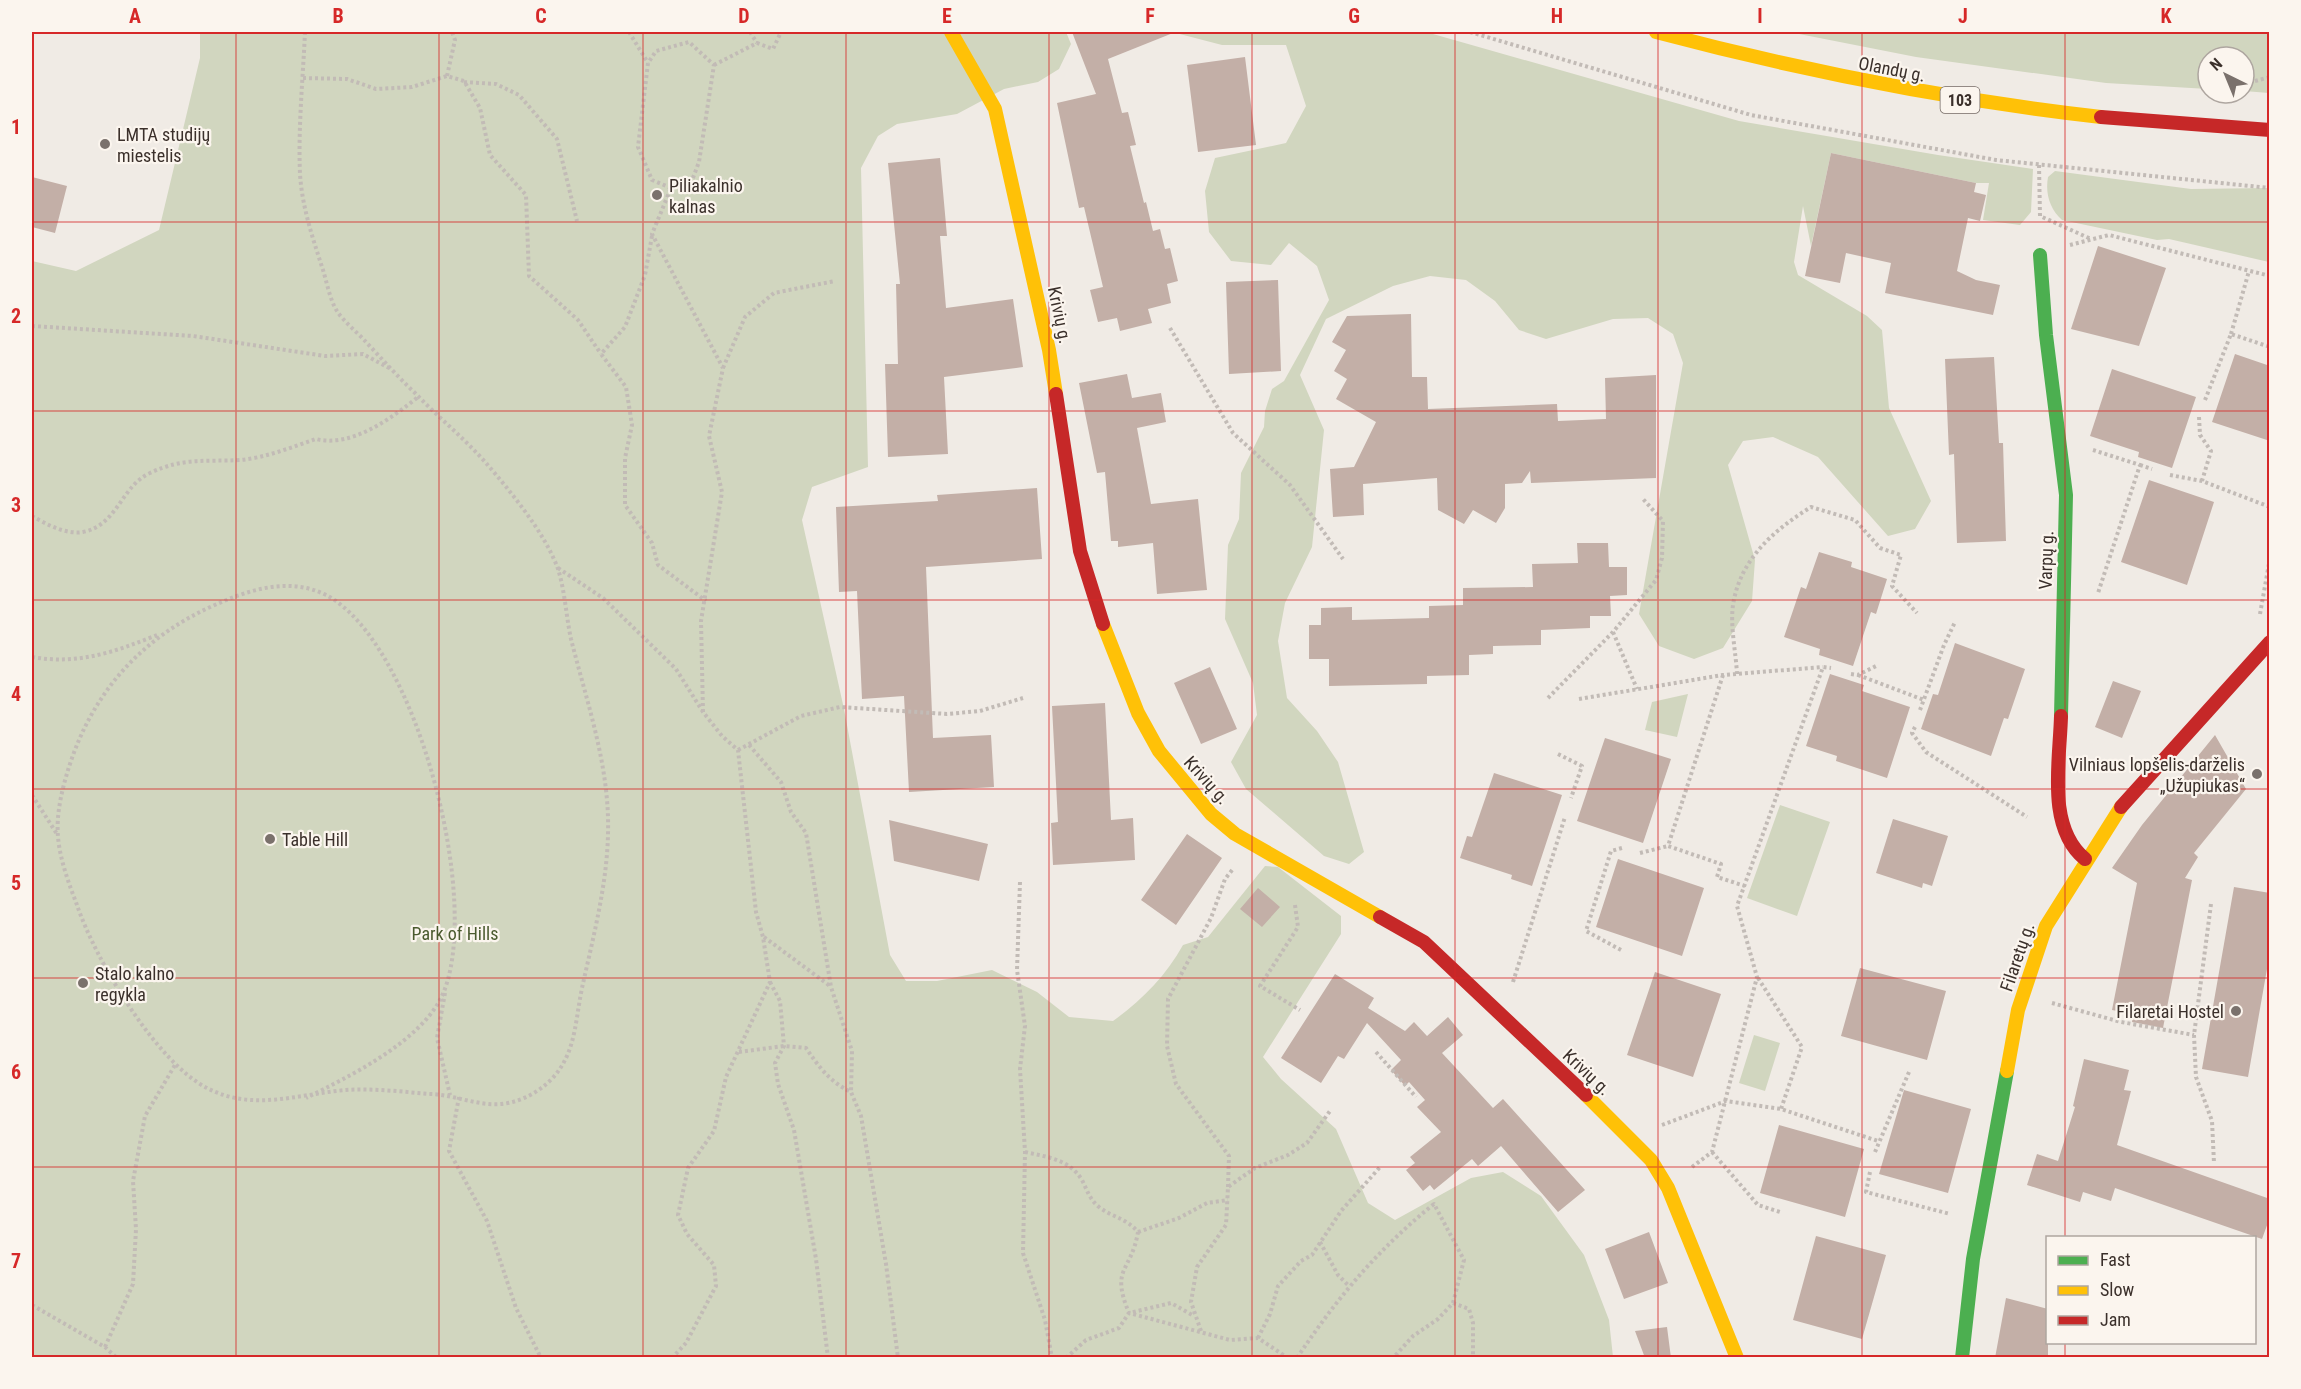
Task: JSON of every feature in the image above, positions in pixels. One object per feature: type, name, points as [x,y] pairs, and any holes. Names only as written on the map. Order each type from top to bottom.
[{"type":"street","name":"Krivių g.","points":[[951,32],[995,109],[1050,350],[1080,551],[1110,648],[1138,713],[1159,751],[1211,814],[1253,844],[1425,942],[1652,1160],[1668,1188],[1737,1358]]},
{"type":"street","name":"Olandų g.","points":[[1656,32],[1744,56],[1907,92],[2040,112],[2194,127],[2270,130]]},
{"type":"street","name":"Varpų g.","points":[[2040,255],[2066,506],[2059,813],[2063,832],[2071,848],[2085,859]]},
{"type":"street","name":"Filaretų g.","points":[[1962,1358],[1980,1222],[2023,994],[2046,927],[2085,859],[2126,800],[2269,643]]},
{"type":"path","points":[[160,634],[116,678],[82,729],[65,780],[57,834],[79,913],[130,1008],[149,1036],[176,1065],[211,1091],[238,1099],[270,1101],[306,1098],[344,1090],[450,1095],[482,1104],[510,1104],[538,1090],[561,1069],[575,1040],[578,1007],[596,920],[609,836],[606,786],[596,732],[569,631],[558,568],[531,521],[484,460],[418,397],[336,310],[310,230],[300,177],[305,32]]},
{"type":"path","points":[[447,76],[455,40],[452,32]]},
{"type":"path","points":[[629,32],[648,63]]},
{"type":"path","points":[[750,32],[757,43],[773,49],[781,32]]},
{"type":"path","points":[[1470,32],[1751,115],[1996,160],[2270,189]]},
{"type":"path","points":[[689,42],[714,65],[695,172],[691,183],[671,188],[652,180],[638,147],[648,63],[656,51],[689,42]]},
{"type":"path","points":[[714,65],[757,43]]},
{"type":"path","points":[[303,78],[346,79],[375,89],[412,87],[447,76],[464,81],[496,84],[519,94],[557,139],[577,222]]},
{"type":"path","points":[[464,81],[480,108],[490,155],[526,195],[529,276],[578,320],[626,387],[632,425],[625,458],[625,505],[652,543],[658,565],[706,602]]},
{"type":"path","points":[[2039,165],[2040,216],[2091,239]]},
{"type":"path","points":[[601,354],[625,327],[645,275],[652,234],[671,188]]},
{"type":"path","points":[[652,234],[723,368]]},
{"type":"path","points":[[2040,255],[2109,235],[2270,276]]},
{"type":"path","points":[[2205,400],[2231,334],[2249,271]]},
{"type":"path","points":[[703,712],[701,621],[706,602],[722,492],[709,436],[723,368],[745,317],[774,293],[835,280]]},
{"type":"path","points":[[32,326],[193,336],[325,356],[363,354],[394,371]]},
{"type":"path","points":[[1170,328],[1233,433],[1290,485],[1343,559]]},
{"type":"path","points":[[2231,334],[2270,347]]},
{"type":"path","points":[[32,516],[52,527],[80,533],[102,526],[127,493],[148,473],[188,460],[242,460],[316,439],[326,442],[354,436],[387,419],[418,397]]},
{"type":"path","points":[[2199,417],[2200,435],[2211,451],[2202,481]]},
{"type":"path","points":[[2058,439],[2152,469]]},
{"type":"path","points":[[2097,595],[2140,465]]},
{"type":"path","points":[[2170,475],[2202,481],[2270,507]]},
{"type":"path","points":[[1548,698],[1613,632],[1656,580],[1662,558],[1664,521],[1643,499]]},
{"type":"path","points":[[1737,674],[1733,606],[1745,565],[1784,524],[1811,507],[1855,520],[1880,548],[1901,555],[1892,586],[1917,613]]},
{"type":"path","points":[[2269,643],[2258,621],[2270,558]]},
{"type":"path","points":[[558,568],[603,597],[676,669],[703,712],[722,736],[738,750],[756,912],[764,936],[770,982],[780,1001],[784,1046],[775,1063],[778,1084],[794,1130],[816,1259],[828,1358]]},
{"type":"path","points":[[32,657],[80,660],[111,654],[160,634],[207,608],[253,589],[289,585],[321,592],[343,607],[375,640],[401,684],[445,820],[452,871],[454,919],[437,1038],[450,1095]]},
{"type":"path","points":[[1920,710],[1955,622]]},
{"type":"path","points":[[1613,632],[1637,689]]},
{"type":"path","points":[[1858,675],[1876,666]]},
{"type":"path","points":[[1781,1109],[1802,1047],[1757,977],[1737,906],[1823,667]]},
{"type":"path","points":[[1579,699],[1723,675],[1831,668]]},
{"type":"path","points":[[1851,674],[1924,700]]},
{"type":"path","points":[[1668,846],[1723,675]]},
{"type":"path","points":[[738,750],[801,716],[840,707],[947,714],[980,711],[1023,699]]},
{"type":"path","points":[[1915,727],[1912,733],[1926,752],[2036,822],[2063,832]]},
{"type":"path","points":[[749,745],[781,782],[791,812],[806,833],[831,987],[852,1051],[851,1092],[861,1116],[886,1264],[897,1358]]},
{"type":"path","points":[[1558,754],[1582,766],[1570,798]]},
{"type":"path","points":[[32,795],[57,834]]},
{"type":"path","points":[[1502,1017],[1565,817]]},
{"type":"path","points":[[1201,1332],[1191,1302],[1197,1267],[1226,1225],[1229,1156],[1176,1083],[1167,1046],[1168,999],[1211,918],[1225,879],[1253,844]]},
{"type":"path","points":[[1640,853],[1668,846],[1721,864],[1717,877],[1745,886]]},
{"type":"path","points":[[1621,950],[1586,931],[1611,851],[1622,848]]},
{"type":"path","points":[[1300,1010],[1260,986],[1298,927],[1293,893],[1302,873]]},
{"type":"path","points":[[1020,882],[1017,970],[1025,1026],[1020,1069],[1025,1152],[1023,1253],[1045,1320],[1052,1358]]},
{"type":"path","points":[[2211,904],[2194,1035],[2196,1077],[2212,1121],[2214,1163]]},
{"type":"path","points":[[764,936],[831,987]]},
{"type":"path","points":[[1687,1171],[1712,1152],[1757,977]]},
{"type":"path","points":[[672,1358],[686,1343],[716,1286],[714,1265],[687,1234],[678,1215],[688,1168],[714,1131],[726,1077],[770,982]]},
{"type":"path","points":[[306,1098],[360,1068],[419,1028],[445,990]]},
{"type":"path","points":[[2023,994],[2121,1022],[2194,1035]]},
{"type":"path","points":[[739,1052],[784,1046],[806,1048],[824,1074],[837,1086],[851,1092]]},
{"type":"path","points":[[1376,1052],[1416,1097]]},
{"type":"path","points":[[105,1347],[134,1284],[133,1181],[145,1116],[176,1065]]},
{"type":"path","points":[[1875,1152],[1878,1140],[1908,1072]]},
{"type":"path","points":[[459,1097],[449,1151],[487,1221],[516,1308],[540,1358]]},
{"type":"path","points":[[1630,1137],[1726,1101],[1781,1109],[1878,1140]]},
{"type":"path","points":[[1228,1188],[1255,1168],[1288,1155],[1307,1143],[1330,1111]]},
{"type":"path","points":[[1025,1152],[1060,1159],[1080,1177],[1091,1200],[1101,1209],[1129,1221],[1138,1232]]},
{"type":"path","points":[[1712,1152],[1758,1206],[1780,1212]]},
{"type":"path","points":[[1258,1338],[1270,1314],[1278,1286],[1301,1261],[1312,1255],[1341,1211],[1381,1166]]},
{"type":"path","points":[[1870,1172],[1866,1192],[1980,1222]]},
{"type":"path","points":[[1138,1232],[1179,1218],[1208,1203],[1228,1200]]},
{"type":"path","points":[[1297,1358],[1348,1286],[1404,1229],[1434,1204],[1464,1260],[1453,1303],[1438,1319],[1413,1336],[1393,1358]]},
{"type":"path","points":[[1129,1313],[1121,1294],[1120,1281],[1124,1266],[1134,1252],[1138,1232]]},
{"type":"path","points":[[1320,1242],[1338,1275],[1348,1286]]},
{"type":"path","points":[[1453,1303],[1469,1309],[1473,1323],[1473,1358]]},
{"type":"path","points":[[1066,1358],[1086,1340],[1119,1328],[1129,1313],[1171,1304],[1194,1316]]},
{"type":"path","points":[[32,1305],[105,1347],[114,1356]]},
{"type":"path","points":[[1129,1313],[1230,1340],[1258,1338],[1288,1358]]},
{"type":"green space","name":"Park of Hills","points":[[200,32],[1066,32],[1071,44],[1059,69],[1038,82],[1004,89],[957,114],[897,124],[878,136],[861,168],[868,467],[812,487],[802,520],[844,709],[890,955],[906,981],[937,981],[992,970],[1037,992],[1069,1017],[1113,1021],[1152,987],[1169,967],[1183,945],[1208,937],[1265,866],[1278,867],[1341,916],[1341,934],[1263,1057],[1281,1079],[1336,1129],[1368,1203],[1395,1220],[1471,1178],[1503,1172],[1541,1196],[1584,1255],[1609,1320],[1613,1357],[32,1357],[32,261],[76,271],[159,230],[200,58]]},
{"type":"green space","points":[[1172,32],[1426,32],[1739,121],[2033,169],[2031,212],[2020,225],[1983,220],[1989,183],[1976,183],[1831,153],[1811,246],[1803,206],[1794,262],[1798,275],[1867,316],[1882,330],[1889,408],[1931,501],[1915,529],[1888,536],[1818,457],[1773,437],[1743,441],[1728,465],[1755,560],[1752,601],[1723,648],[1694,659],[1659,646],[1639,614],[1683,363],[1673,334],[1648,318],[1613,319],[1546,339],[1519,330],[1495,301],[1466,280],[1430,276],[1393,286],[1326,319],[1300,375],[1324,430],[1312,547],[1285,603],[1278,641],[1287,698],[1317,731],[1338,762],[1364,852],[1349,864],[1324,856],[1246,789],[1231,762],[1257,715],[1253,683],[1225,619],[1228,545],[1239,519],[1241,473],[1264,427],[1265,411],[1272,389],[1284,381],[1329,300],[1317,266],[1289,243],[1271,265],[1231,261],[1209,232],[1205,191],[1215,158],[1286,143],[1306,106],[1286,45],[1222,45]]},
{"type":"green space","points":[[1789,32],[2269,32],[2269,93],[2256,92],[2256,45],[2196,45],[2196,88],[2106,83],[1916,57]]},
{"type":"green space","points":[[2055,171],[2191,189],[2269,188],[2269,262],[2169,239],[2157,240],[2062,220],[2054,211],[2048,195],[2048,177]]},
{"type":"green space","points":[[1688,694],[1677,737],[1645,730],[1652,702]]},
{"type":"green space","points":[[1780,805],[1830,822],[1797,916],[1747,898]]},
{"type":"green space","points":[[1754,1035],[1780,1043],[1765,1091],[1739,1083]]},
{"type":"building","points":[[1072,32],[1173,33],[1108,59],[1122,113],[1128,112],[1136,145],[1130,146],[1144,203],[1146,202],[1153,231],[1160,229],[1165,249],[1170,248],[1178,281],[1167,284],[1171,303],[1148,309],[1152,323],[1120,331],[1117,318],[1098,322],[1090,290],[1103,287],[1084,207],[1079,208],[1057,103],[1096,94]]},
{"type":"building","points":[[1245,57],[1256,145],[1198,152],[1187,65]]},
{"type":"building","points":[[1831,153],[1976,183],[1974,192],[1986,195],[1980,221],[1968,218],[1957,271],[1976,280],[2000,285],[1993,315],[1885,293],[1891,263],[1846,253],[1840,283],[1805,276]]},
{"type":"building","points":[[940,158],[947,236],[940,236],[946,308],[1013,299],[1023,367],[944,377],[948,454],[888,457],[885,364],[898,364],[896,284],[900,284],[888,163]]},
{"type":"building","points":[[32,177],[67,186],[55,233],[32,227]]},
{"type":"building","points":[[2098,246],[2166,268],[2139,346],[2071,329]]},
{"type":"building","points":[[1278,280],[1281,371],[1229,374],[1226,282]]},
{"type":"building","points":[[1411,314],[1412,377],[1427,377],[1428,409],[1557,404],[1558,421],[1606,419],[1605,378],[1656,375],[1656,478],[1531,483],[1530,471],[1522,483],[1505,484],[1505,508],[1496,523],[1473,510],[1464,524],[1438,510],[1437,478],[1363,484],[1364,515],[1333,517],[1330,469],[1354,467],[1376,422],[1336,399],[1347,379],[1334,371],[1346,350],[1332,342],[1347,316]]},
{"type":"building","points":[[2235,354],[2270,366],[2270,441],[2212,422]]},
{"type":"building","points":[[1994,357],[1999,443],[2003,443],[2006,541],[1957,543],[1954,454],[1949,455],[1945,359]]},
{"type":"building","points":[[2112,369],[2196,397],[2172,468],[2138,457],[2139,452],[2090,436]]},
{"type":"building","points":[[1127,374],[1132,398],[1161,393],[1166,422],[1137,428],[1151,504],[1198,499],[1207,590],[1157,594],[1153,543],[1118,547],[1118,541],[1111,541],[1105,472],[1097,473],[1079,383]]},
{"type":"building","points":[[2149,480],[2214,502],[2187,585],[2121,562]]},
{"type":"building","points":[[1037,488],[1042,559],[926,567],[933,738],[991,735],[994,787],[909,792],[904,696],[862,699],[857,591],[839,592],[836,507],[938,501],[937,495]]},
{"type":"building","points":[[1577,543],[1608,543],[1609,567],[1627,567],[1627,595],[1610,596],[1611,616],[1590,616],[1590,628],[1541,630],[1541,645],[1493,646],[1493,654],[1469,655],[1469,675],[1427,676],[1427,684],[1329,686],[1329,659],[1309,659],[1309,625],[1321,625],[1321,608],[1352,607],[1352,620],[1429,618],[1429,606],[1463,605],[1463,588],[1533,587],[1532,564],[1578,563]]},
{"type":"building","points":[[1819,552],[1852,562],[1851,567],[1887,579],[1876,614],[1871,612],[1853,666],[1819,655],[1820,649],[1784,637],[1801,587],[1806,589]]},
{"type":"building","points":[[1955,643],[2025,669],[2008,719],[2004,718],[1991,756],[1921,729],[1933,694],[1938,695]]},
{"type":"building","points":[[1210,667],[1237,729],[1201,744],[1174,683]]},
{"type":"building","points":[[1830,674],[1864,685],[1862,691],[1910,707],[1887,778],[1836,761],[1837,756],[1806,746]]},
{"type":"building","points":[[2113,681],[2141,691],[2122,738],[2095,727]]},
{"type":"building","points":[[1105,703],[1111,820],[1133,818],[1135,860],[1053,865],[1051,823],[1058,822],[1052,706]]},
{"type":"building","points":[[2215,735],[2246,789],[2194,853],[2198,857],[2185,878],[2192,880],[2163,1028],[2132,1022],[2133,1014],[2112,1010],[2137,883],[2112,868],[2142,825]]},
{"type":"building","points":[[1605,738],[1671,759],[1643,843],[1577,821]]},
{"type":"building","points":[[1494,773],[1562,795],[1532,886],[1511,879],[1512,875],[1460,858],[1467,836],[1472,837]]},
{"type":"building","points":[[1893,819],[1948,836],[1932,886],[1923,883],[1922,888],[1876,873]]},
{"type":"building","points":[[889,820],[988,844],[979,881],[894,861]]},
{"type":"building","points":[[1187,834],[1222,858],[1176,925],[1141,900]]},
{"type":"building","points":[[1618,859],[1704,888],[1682,956],[1596,927]]},
{"type":"building","name":"Filaretai Hostel","points":[[2234,887],[2270,893],[2270,952],[2248,1077],[2202,1069]]},
{"type":"building","points":[[1258,888],[1280,907],[1262,927],[1240,909]]},
{"type":"building","points":[[1860,968],[1946,991],[1927,1060],[1841,1036]]},
{"type":"building","points":[[1655,972],[1721,994],[1693,1077],[1627,1055]]},
{"type":"building","points":[[1335,974],[1374,998],[1368,1008],[1405,1031],[1414,1022],[1427,1036],[1448,1017],[1463,1035],[1442,1053],[1493,1108],[1503,1099],[1585,1190],[1558,1212],[1501,1146],[1478,1166],[1472,1159],[1434,1190],[1430,1185],[1423,1191],[1406,1170],[1415,1163],[1410,1157],[1441,1132],[1417,1107],[1425,1100],[1409,1082],[1405,1086],[1391,1070],[1401,1060],[1367,1023],[1344,1059],[1338,1056],[1321,1083],[1281,1058]]},
{"type":"building","points":[[2084,1059],[2129,1070],[2124,1090],[2131,1091],[2117,1145],[2270,1199],[2270,1217],[2262,1239],[2115,1188],[2111,1201],[2083,1192],[2080,1202],[2027,1185],[2037,1154],[2058,1161],[2075,1107],[2073,1106]]},
{"type":"building","points":[[1904,1090],[1971,1109],[1948,1193],[1879,1174]]},
{"type":"building","points":[[1779,1125],[1864,1149],[1845,1217],[1760,1193]]},
{"type":"building","points":[[1649,1232],[1668,1283],[1624,1299],[1605,1249]]},
{"type":"building","points":[[1816,1236],[1886,1255],[1862,1339],[1793,1320]]},
{"type":"building","points":[[2006,1298],[2046,1308],[2048,1358],[1995,1358]]},
{"type":"building","points":[[1667,1327],[1671,1358],[1645,1358],[1635,1331]]},
{"type":"traffic: fast","points":[[2040,255],[2046,335],[2066,495],[2061,716]]},
{"type":"traffic: fast","points":[[1962,1358],[1973,1259],[2007,1071]]},
{"type":"traffic: slow","points":[[951,32],[995,109],[1049,350],[1056,394]]},
{"type":"traffic: slow","points":[[1656,32],[1877,83],[1988,102],[2101,117]]},
{"type":"traffic: slow","points":[[1103,624],[1138,713],[1159,751],[1211,814],[1235,834],[1380,917]]},
{"type":"traffic: slow","points":[[2007,1071],[2018,1010],[2046,926],[2121,807]]},
{"type":"traffic: slow","points":[[1586,1095],[1651,1160],[1668,1188],[1737,1358]]},
{"type":"traffic: jam","points":[[2101,117],[2270,130]]},
{"type":"traffic: jam","points":[[1056,394],[1080,551],[1103,624]]},
{"type":"traffic: jam","points":[[2121,807],[2270,642]]},
{"type":"traffic: jam","points":[[2061,716],[2058,773],[2060,812],[2073,846],[2085,859]]},
{"type":"traffic: jam","points":[[1380,917],[1424,942],[1586,1095]]},
{"type":"place","name":"LMTA studijų miestelis","points":[[105,144]]},
{"type":"place","name":"Piliakalnio kalnas","points":[[657,195]]},
{"type":"place","name":"Vilniaus lopšelis-darželis „Užupiukas“","points":[[2257,774]]},
{"type":"place","name":"Table Hill","points":[[270,839]]},
{"type":"place","name":"Stalo kalno regykla","points":[[83,983]]},
{"type":"place","name":"Filaretai Hostel","points":[[2236,1011]]}]
